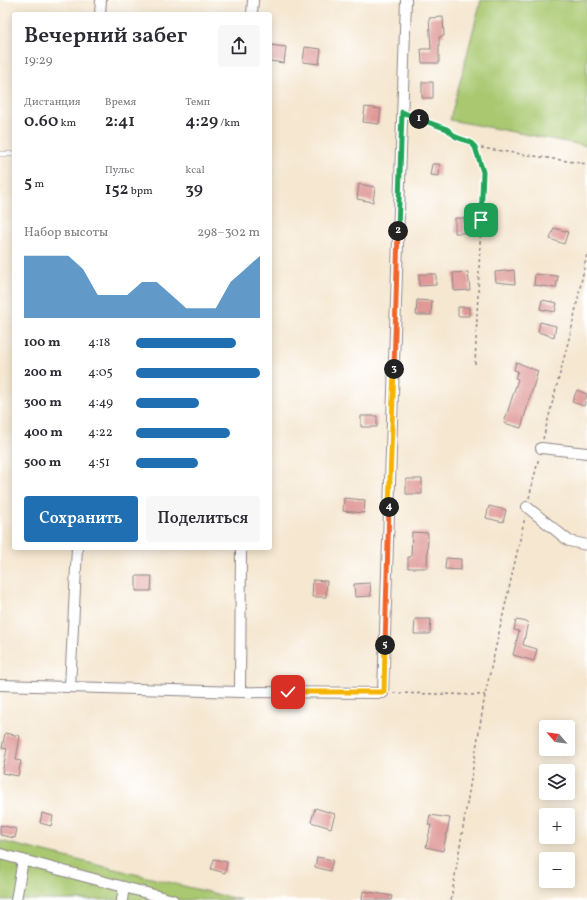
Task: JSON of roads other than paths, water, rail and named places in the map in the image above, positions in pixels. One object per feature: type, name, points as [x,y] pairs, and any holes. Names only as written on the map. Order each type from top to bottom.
[{"type":"street","points":[[100,12],[101,0]]},
{"type":"street","points":[[252,12],[253,0]]},
{"type":"street","points":[[0,685],[240,692],[384,692],[406,0]]},
{"type":"street","points":[[541,448],[587,453]]},
{"type":"street","points":[[527,507],[568,541],[587,545]]},
{"type":"street","points":[[70,687],[77,550]]},
{"type":"street","points":[[240,692],[241,550]]},
{"type":"street","points":[[0,854],[173,900]]},
{"type":"street","points":[[16,900],[23,860]]},
{"type":"street","points":[[122,900],[124,887]]},
{"type":"lane","points":[[0,154],[12,154]]}]
